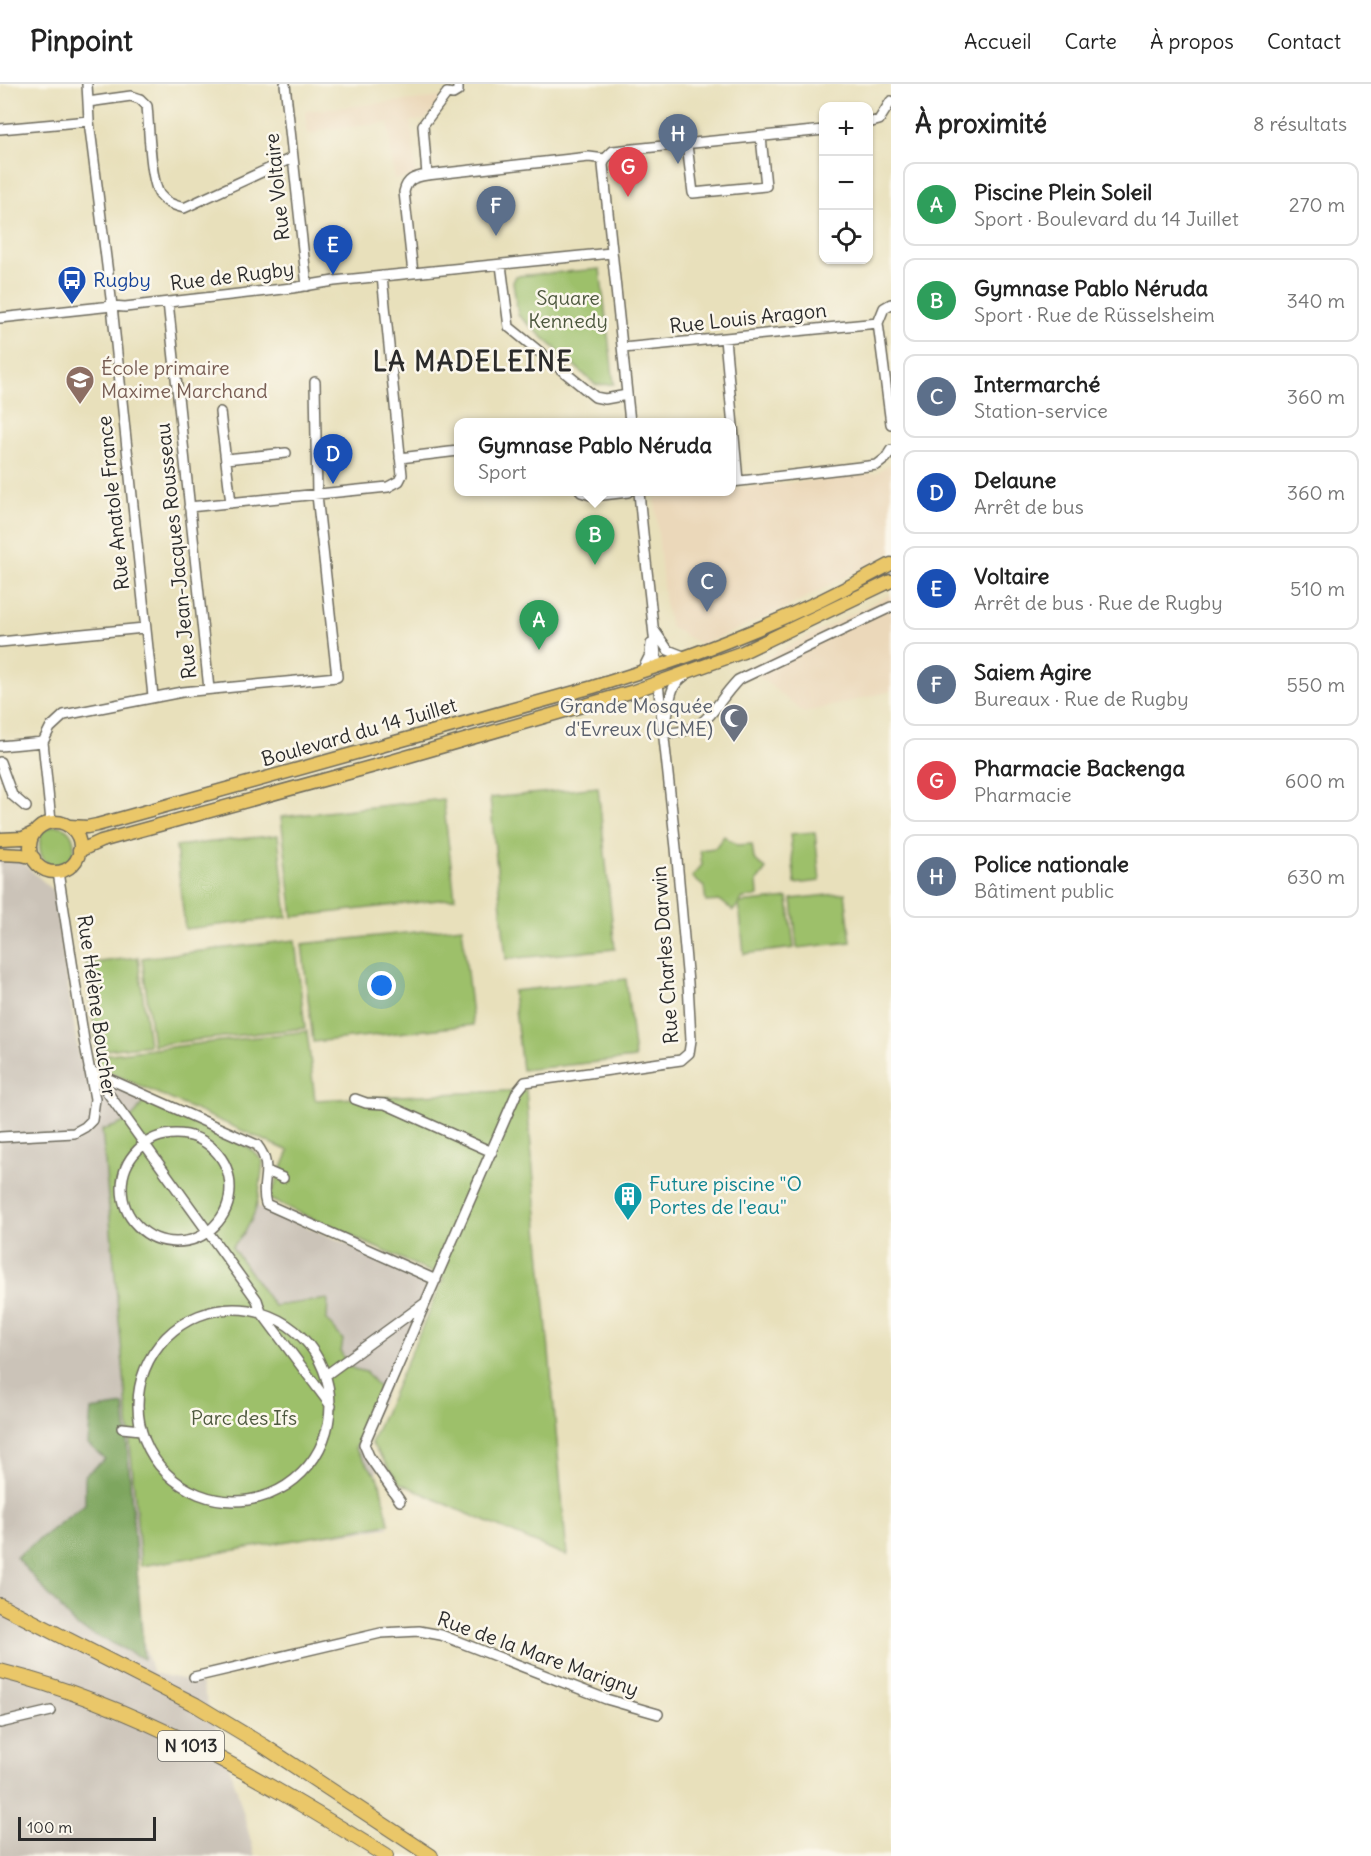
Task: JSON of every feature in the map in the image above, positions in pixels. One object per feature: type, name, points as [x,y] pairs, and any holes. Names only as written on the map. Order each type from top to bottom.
[{"type":"highway","name":"N 1013","points":[[0,1605],[196,1705],[264,1746],[431,1856]]},
{"type":"highway","name":"N 1013","points":[[0,1671],[62,1690],[168,1734],[321,1816],[386,1856]]},
{"type":"main road","name":"Boulevard du 14 Juillet","points":[[51,821],[62,822],[70,826],[97,825],[592,687],[686,657],[761,628],[839,592],[891,564]]},
{"type":"main road","name":"Boulevard du 14 Juillet","points":[[58,872],[71,866],[77,859],[79,851],[101,841],[554,715],[658,683],[752,648],[891,581]]},
{"type":"main road","points":[[657,667],[658,683]]},
{"type":"main road","points":[[0,839],[23,838],[51,821]]},
{"type":"main road","points":[[70,826],[79,843],[79,851]]},
{"type":"main road","points":[[33,833],[31,843],[34,858],[39,866],[46,871],[58,872]]},
{"type":"main road","points":[[0,854],[34,858]]},
{"type":"street","name":"Rue Anatole France","points":[[87,84],[89,121],[112,306],[144,628],[153,696]]},
{"type":"street","name":"Rue Voltaire","points":[[285,84],[307,286]]},
{"type":"street","points":[[427,175],[423,125],[445,88],[453,94],[458,91],[458,84]]},
{"type":"street","points":[[88,102],[131,96],[140,99],[147,106],[155,181],[159,194],[170,204],[184,208],[292,158]]},
{"type":"street","points":[[873,122],[879,120],[891,102]]},
{"type":"street","points":[[0,129],[89,121]]},
{"type":"street","points":[[629,418],[611,253],[603,165],[605,159],[613,151],[819,131]]},
{"type":"street","points":[[687,145],[693,193],[766,186],[761,137]]},
{"type":"street","points":[[413,273],[404,192],[410,180],[427,175],[589,157],[605,159]]},
{"type":"street","name":"Rue de Rugby","points":[[0,318],[112,306],[125,307],[382,276],[611,253]]},
{"type":"street","points":[[501,265],[509,327],[595,397],[605,399],[627,395]]},
{"type":"street","points":[[189,507],[316,495],[393,485],[399,481],[402,474],[382,276]]},
{"type":"street","name":"Rue Jean-Jacques Rousseau","points":[[168,302],[209,689]]},
{"type":"street","points":[[891,304],[884,308],[878,323],[891,424]]},
{"type":"street","name":"Rue Louis Aragon","points":[[623,348],[878,323]]},
{"type":"street","points":[[724,339],[730,418]]},
{"type":"street","points":[[51,821],[43,742],[50,728],[64,715],[153,696],[338,677],[316,495],[315,382]]},
{"type":"street","points":[[220,412],[231,503]]},
{"type":"street","points":[[736,481],[876,465],[886,458],[891,450]]},
{"type":"street","points":[[400,458],[454,452]]},
{"type":"street","points":[[226,459],[286,453]]},
{"type":"street","points":[[639,496],[643,548],[657,634],[657,667]]},
{"type":"street","points":[[663,730],[681,733],[699,726],[710,717],[738,680],[891,607]]},
{"type":"street","points":[[0,642],[144,628]]},
{"type":"street","points":[[657,634],[668,650],[686,657]]},
{"type":"street","points":[[642,671],[657,634]]},
{"type":"street","points":[[663,730],[668,719],[675,684],[689,672]]},
{"type":"street","points":[[658,683],[663,730]]},
{"type":"street","name":"Rue Charles Darwin","points":[[400,1501],[369,1456],[364,1444],[517,1092],[525,1082],[681,1060],[689,1053],[691,1040],[688,983],[663,730]]},
{"type":"street","points":[[0,746],[43,742]]},
{"type":"street","points":[[0,762],[12,795],[26,807]]},
{"type":"street","name":"Rue Hélène Boucher","points":[[0,1137],[74,1133],[85,1128],[92,1120],[95,1100],[58,872]]},
{"type":"street","points":[[90,1070],[257,1300],[261,1312],[331,1406]]},
{"type":"street","points":[[90,1070],[256,1145],[263,1153],[267,1171],[263,1196],[266,1204],[436,1280]]},
{"type":"street","points":[[355,1099],[366,1104],[384,1104],[492,1152]]},
{"type":"street","points":[[167,1134],[191,1135],[213,1147],[221,1156],[230,1179],[230,1197],[224,1214],[208,1232],[195,1239],[181,1242],[167,1241],[141,1230],[132,1219],[125,1207],[122,1179],[126,1165],[144,1143],[167,1134]]},
{"type":"street","points":[[267,1171],[283,1178]]},
{"type":"street","points":[[326,1375],[427,1302]]},
{"type":"street","points":[[227,1308],[261,1312],[289,1325],[302,1335],[316,1354],[326,1375],[331,1406],[327,1433],[322,1446],[307,1469],[286,1487],[247,1501],[212,1499],[181,1485],[160,1467],[141,1430],[138,1413],[141,1380],[147,1364],[166,1336],[187,1321],[210,1311],[227,1308]]},
{"type":"street","points":[[122,1428],[141,1430]]},
{"type":"street","name":"Rue de la Mare Marigny","points":[[194,1677],[381,1633],[419,1631],[441,1635],[606,1700],[658,1714]]},
{"type":"street","points":[[0,1723],[51,1711]]},
{"type":"shaded area","points":[[443,97],[425,120],[411,121],[416,177],[394,179],[388,123],[320,130],[307,134],[305,111]]},
{"type":"shaded area","points":[[891,463],[891,553],[788,607],[702,645],[670,627],[664,597],[655,498],[736,496],[736,489],[876,473]]},
{"type":"shaded area","points":[[891,594],[891,691],[804,713],[748,667]]},
{"type":"shaded area","points":[[0,860],[21,861],[54,891],[79,1058],[101,1079],[248,1144],[261,1157],[262,1171],[257,1206],[434,1280],[363,1444],[378,1467],[376,1475],[388,1528],[119,1562],[153,1673],[201,1683],[237,1790],[255,1856],[0,1856]]},
{"type":"green space","name":"Square Kennedy","points":[[600,269],[614,384],[596,385],[518,315],[513,282],[516,276]]},
{"type":"green space","points":[[598,787],[615,949],[506,959],[490,798]]},
{"type":"green space","points":[[443,799],[455,898],[293,917],[281,817]]},
{"type":"green space","points":[[53,826],[67,829],[72,836],[74,846],[68,861],[55,866],[48,864],[43,858],[39,844],[43,831]]},
{"type":"green space","points":[[815,832],[820,881],[795,884],[790,834]]},
{"type":"green space","points":[[278,835],[287,917],[185,929],[176,846]]},
{"type":"green space","points":[[724,836],[737,845],[752,844],[754,859],[766,869],[757,881],[758,896],[743,898],[739,903],[788,898],[794,948],[744,954],[739,904],[733,911],[721,901],[706,902],[704,887],[692,877],[702,865],[700,850],[715,848]]},
{"type":"green space","points":[[845,893],[851,942],[797,948],[792,899]]},
{"type":"green space","points":[[462,927],[473,1025],[313,1042],[302,944]]},
{"type":"green space","points":[[295,940],[305,1028],[153,1045],[142,958]]},
{"type":"green space","points":[[138,957],[149,1045],[97,1051],[86,964]]},
{"type":"green space","points":[[626,979],[635,1058],[522,1070],[513,991]]},
{"type":"green space","points":[[307,1031],[315,1100],[526,1090],[567,1556],[400,1483],[371,1443],[444,1278],[269,1199],[289,1151],[97,1067],[94,1056]]},
{"type":"green space","name":"Parc des Ifs","points":[[144,1099],[250,1148],[263,1161],[259,1196],[253,1217],[232,1247],[274,1306],[328,1299],[327,1320],[343,1340],[341,1352],[347,1365],[366,1372],[380,1389],[355,1449],[379,1479],[389,1524],[141,1566],[102,1130],[127,1121],[137,1112]]},
{"type":"green space","points":[[124,1405],[144,1659],[76,1626],[16,1557],[85,1504],[85,1475],[105,1459],[88,1444],[91,1410]]},
{"type":"place","name":"Police nationale","points":[[678,164]]},
{"type":"place","name":"Pharmacie Backenga","points":[[628,197]]},
{"type":"place","name":"Saiem Agire","points":[[496,236]]},
{"type":"place","name":"Voltaire","points":[[333,275]]},
{"type":"place","name":"Rugby","points":[[72,306]]},
{"type":"place","name":"École primaire Maxime Marchand","points":[[80,406]]},
{"type":"place","name":"Delaune","points":[[333,484]]},
{"type":"place","name":"Gymnase Pablo Néruda","points":[[595,565]]},
{"type":"place","name":"Intermarché","points":[[707,612]]},
{"type":"place","name":"Piscine Plein Soleil","points":[[539,650]]},
{"type":"place","name":"Grande Mosquée d'Evreux (UCME)","points":[[734,744]]},
{"type":"place","name":"Future piscine \"O Portes de l'eau\"","points":[[628,1222]]},
{"type":"district","name":"LA MADELEINE","points":[[473,362]]}]
